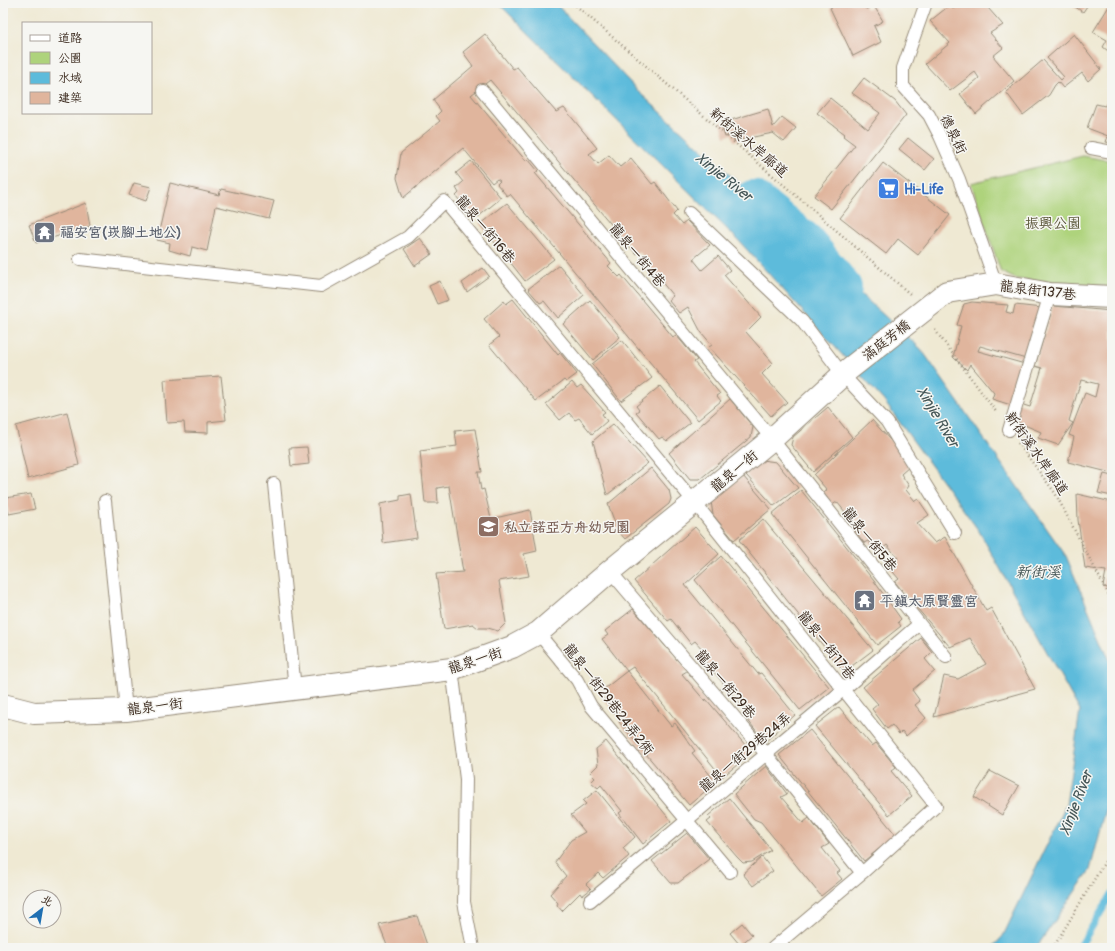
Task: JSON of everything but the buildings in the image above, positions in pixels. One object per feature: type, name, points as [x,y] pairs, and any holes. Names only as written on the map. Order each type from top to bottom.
[{"type":"street","name":"龍泉街137巷","points":[[922,311],[947,292],[996,284],[1050,294],[1112,297]]},
{"type":"street","name":"滿庭芳橋","points":[[846,372],[922,311]]},
{"type":"street","name":"龍泉一街","points":[[3,705],[34,713],[126,710],[452,669],[512,648],[538,633],[610,571],[772,439],[846,372]]},
{"type":"lane","name":"德泉街","points":[[926,3],[903,68],[903,86],[929,115],[940,136],[959,179],[996,284]]},
{"type":"lane","name":"龍泉一街4巷","points":[[482,90],[772,439]]},
{"type":"lane","points":[[1091,148],[1112,152]]},
{"type":"lane","name":"龍泉一街16巷","points":[[80,259],[321,286],[408,237],[444,201],[695,503]]},
{"type":"lane","points":[[689,213],[802,321],[846,372],[887,422],[955,533]]},
{"type":"lane","points":[[1009,430],[1050,294]]},
{"type":"lane","name":"龍泉一街5巷","points":[[772,439],[946,657]]},
{"type":"lane","points":[[274,484],[295,689]]},
{"type":"lane","points":[[105,501],[126,710]]},
{"type":"lane","name":"龍泉一街17巷","points":[[695,503],[936,806],[862,873]]},
{"type":"lane","name":"龍泉一街29巷","points":[[610,571],[766,754],[862,873]]},
{"type":"lane","name":"龍泉一街29巷24弄","points":[[590,901],[843,690],[919,624]]},
{"type":"lane","name":"龍泉一街29巷24弄2衖","points":[[538,633],[577,680],[591,706],[730,872]]},
{"type":"lane","points":[[452,669],[466,779],[464,902],[473,948]]},
{"type":"lane","points":[[773,948],[862,873]]},
{"type":"path","name":"新街溪水岸廊道","points":[[573,3],[922,311],[1055,493],[1112,601]]},
{"type":"path","points":[[1053,948],[1112,850]]},
{"type":"green space","name":"振興公園","points":[[1083,156],[1112,161],[1112,287],[1016,279],[1001,272],[971,183]]},
{"type":"water","name":"新街溪","points":[[498,3],[555,3],[642,95],[921,349],[1066,556],[1112,666],[1112,787],[1090,870],[1036,948],[992,948],[1003,936],[1066,805],[1080,711],[979,531],[884,401],[739,241]]},
{"type":"waterway","name":"Xinjie River","points":[[753,200],[805,242],[842,288]]},
{"type":"waterway","points":[[1079,948],[1112,894]]},
{"type":"place","name":"Hi-Life","points":[[889,189]]},
{"type":"place","name":"福安宮(崁腳土地公)","points":[[45,232]]},
{"type":"place","name":"私立諾亞方舟幼兒園","points":[[489,527]]},
{"type":"place","name":"平鎮太原賢靈宮","points":[[864,601]]}]
